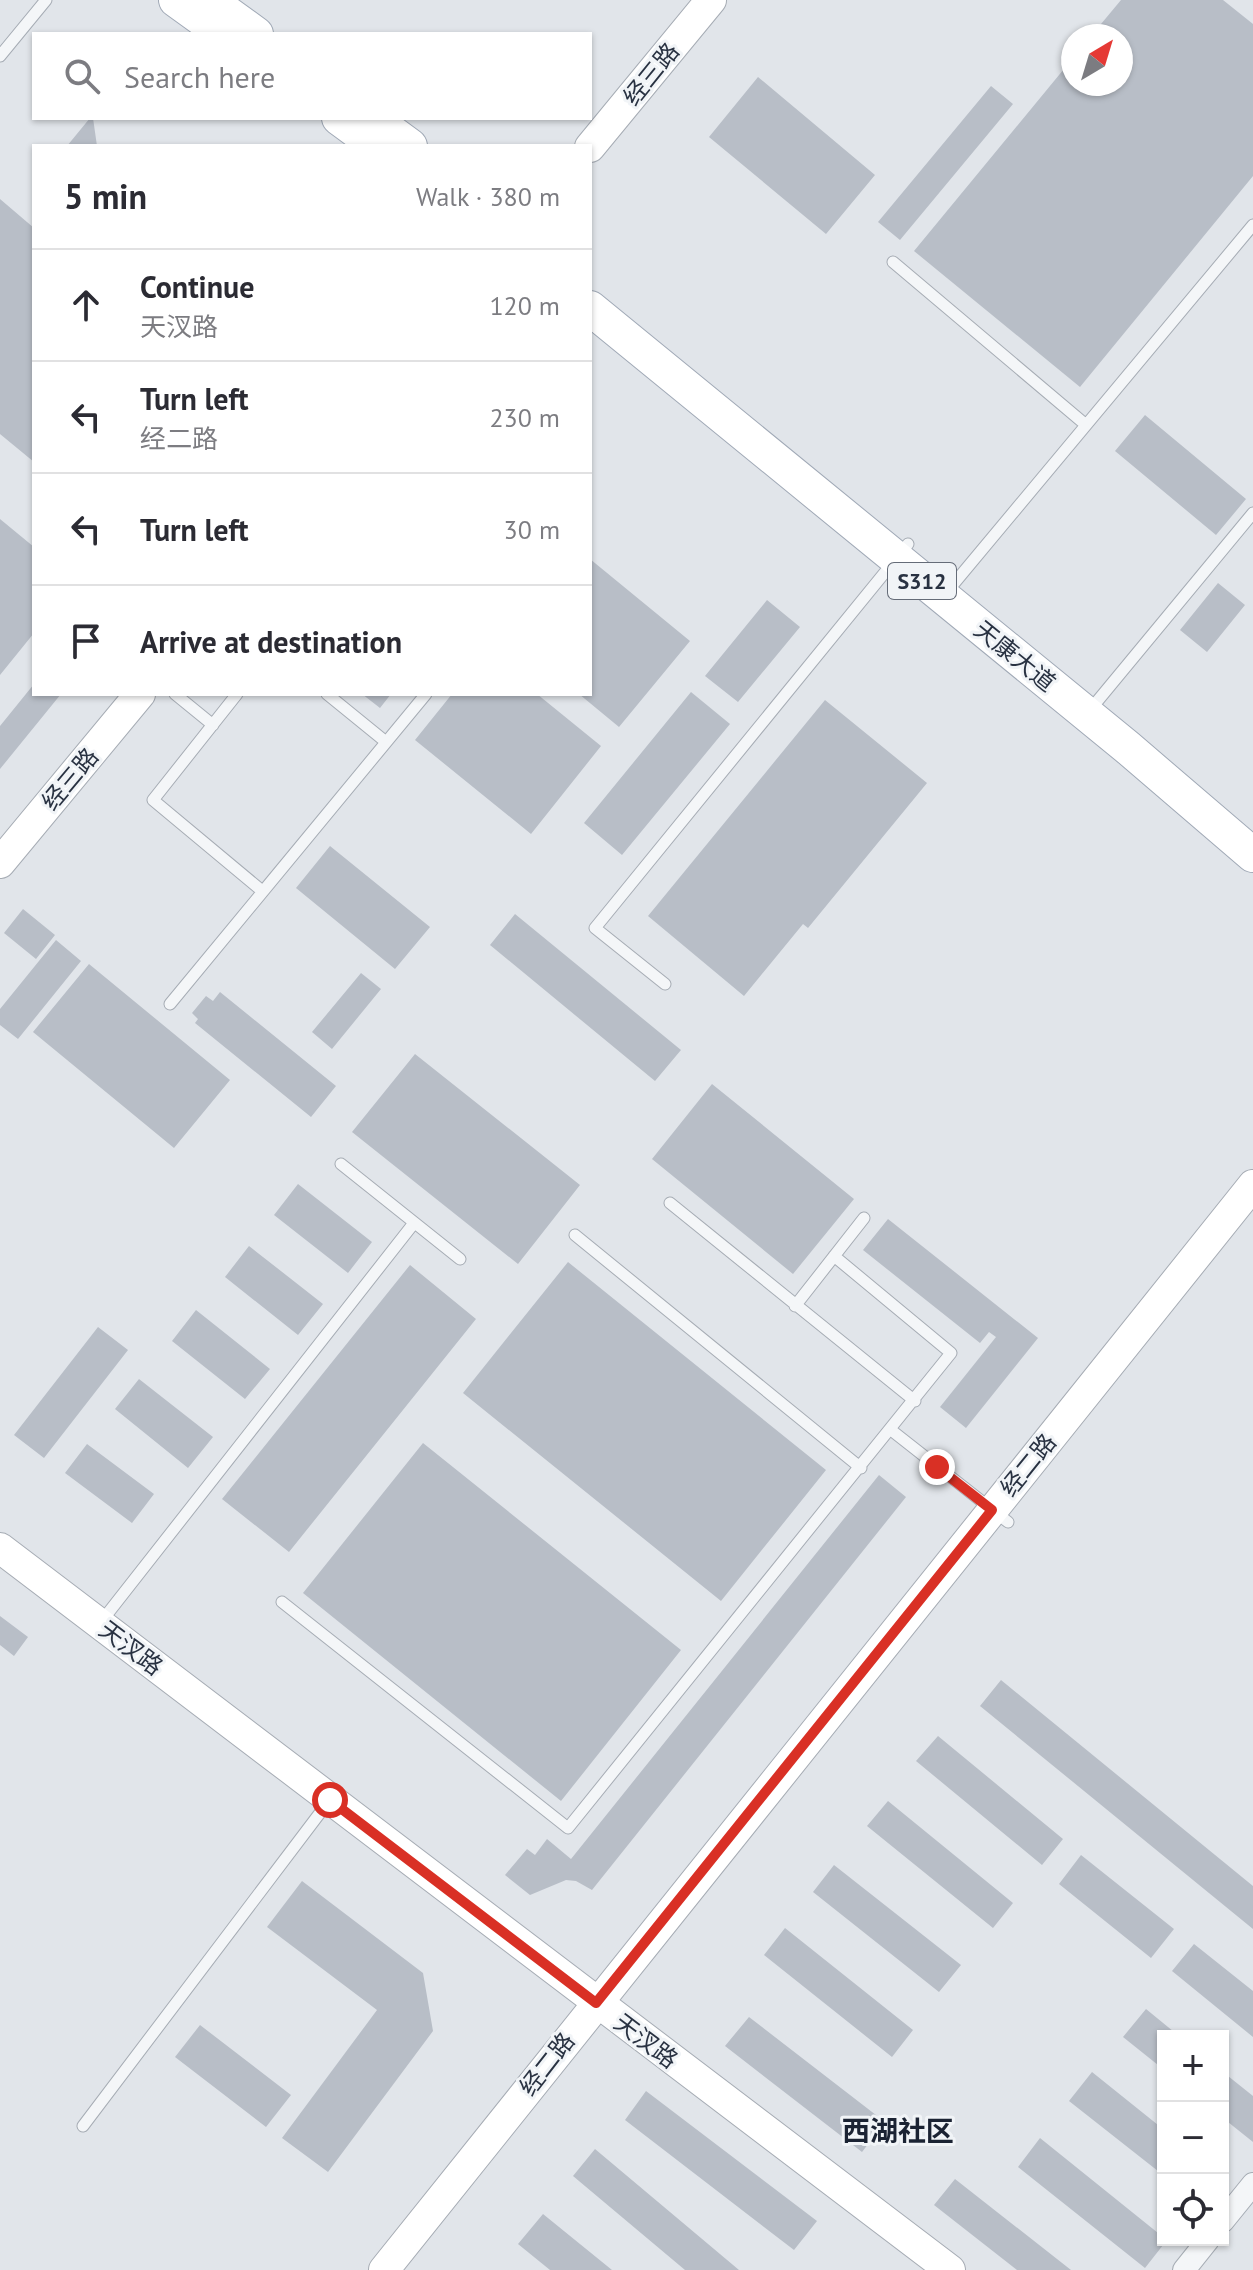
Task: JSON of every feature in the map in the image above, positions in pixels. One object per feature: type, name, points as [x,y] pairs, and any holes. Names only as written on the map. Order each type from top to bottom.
[{"type":"main road","points":[[176,0],[220,32]]},
{"type":"main road","points":[[209,0],[253,32]]},
{"type":"main road","points":[[342,120],[374,144]]},
{"type":"main road","points":[[375,120],[407,144]]},
{"type":"main road","name":"天康大道","points":[[592,285],[949,590],[1253,829]]},
{"type":"main road","name":"天康大道","points":[[592,310],[902,551]]},
{"type":"main road","name":"天康大道","points":[[1093,706],[1253,855]]},
{"type":"street","name":"经三路","points":[[592,145],[711,0]]},
{"type":"street","name":"经三路","points":[[0,863],[138,696]]},
{"type":"street","name":"经二路","points":[[384,2270],[604,2009],[1000,1516],[1253,1185]]},
{"type":"street","name":"经二路","points":[[1000,1516],[1253,1218]]},
{"type":"street","name":"天汊路","points":[[0,1548],[950,2270]]},
{"type":"street","name":"经二路","points":[[409,2270],[604,2009]]},
{"type":"street","points":[[1229,2214],[1253,2184]]},
{"type":"street","points":[[1184,2270],[1203,2246]]},
{"type":"lane","points":[[0,56],[46,0]]},
{"type":"lane","points":[[949,590],[1253,225]]},
{"type":"lane","points":[[893,262],[1086,425]]},
{"type":"lane","points":[[1093,706],[1253,513]]},
{"type":"lane","points":[[665,984],[595,928],[902,551]]},
{"type":"lane","points":[[177,696],[213,725]]},
{"type":"lane","points":[[235,696],[153,800],[261,890]]},
{"type":"lane","points":[[329,696],[386,742]]},
{"type":"lane","points":[[170,1004],[261,890],[424,696]]},
{"type":"lane","points":[[341,1164],[460,1259]]},
{"type":"lane","points":[[670,1203],[915,1401]]},
{"type":"lane","points":[[795,1306],[864,1218]]},
{"type":"lane","points":[[99,1624],[414,1223]]},
{"type":"lane","points":[[575,1235],[861,1468]]},
{"type":"lane","points":[[282,1602],[568,1828],[951,1353],[834,1256]]},
{"type":"lane","points":[[891,1430],[1000,1516]]},
{"type":"lane","points":[[83,2126],[330,1800]]},
{"type":"building","points":[[1121,0],[1223,0],[1253,24],[1253,176],[1080,387],[914,251],[1061,73],[1061,96],[1133,96],[1133,24],[1101,24]]},
{"type":"building","points":[[758,77],[875,175],[826,234],[709,137]]},
{"type":"building","points":[[991,86],[1013,104],[900,240],[878,222]]},
{"type":"building","points":[[88,120],[93,120],[97,144],[69,144]]},
{"type":"building","points":[[0,199],[32,226],[32,460],[0,434]]},
{"type":"building","points":[[1145,415],[1246,499],[1216,535],[1115,451]]},
{"type":"building","points":[[0,519],[32,545],[32,635],[0,675]]},
{"type":"building","points":[[592,561],[690,641],[619,727],[581,696],[592,696]]},
{"type":"building","points":[[1218,583],[1245,605],[1207,652],[1180,630]]},
{"type":"building","points":[[767,600],[800,627],[738,702],[705,676]]},
{"type":"building","points":[[32,686],[32,696],[59,696],[0,769],[0,726]]},
{"type":"building","points":[[691,692],[730,724],[622,855],[584,823]]},
{"type":"building","points":[[365,696],[389,696],[380,708]]},
{"type":"building","points":[[450,696],[539,696],[601,746],[531,834],[415,740]]},
{"type":"building","points":[[825,700],[927,783],[808,928],[803,924],[744,996],[648,916]]},
{"type":"building","points":[[330,846],[430,927],[395,969],[296,888]]},
{"type":"building","points":[[23,909],[55,935],[36,959],[4,933]]},
{"type":"building","points":[[515,914],[681,1050],[655,1081],[490,945]]},
{"type":"building","points":[[56,940],[81,961],[18,1039],[0,1025],[0,1009]]},
{"type":"building","points":[[89,964],[230,1080],[174,1148],[33,1032]]},
{"type":"building","points":[[361,973],[381,989],[332,1049],[312,1032]]},
{"type":"building","points":[[220,992],[336,1086],[311,1117],[195,1023],[198,1019],[192,1013],[206,996],[213,1001]]},
{"type":"building","points":[[415,1054],[580,1185],[518,1264],[352,1132]]},
{"type":"building","points":[[712,1084],[854,1199],[793,1274],[652,1159]]},
{"type":"building","points":[[298,1184],[372,1242],[348,1273],[274,1215]]},
{"type":"building","points":[[888,1219],[1038,1338],[966,1428],[940,1407],[996,1337],[989,1332],[980,1343],[863,1250]]},
{"type":"building","points":[[249,1246],[323,1304],[298,1335],[225,1277]]},
{"type":"building","points":[[568,1262],[826,1470],[721,1601],[463,1393]]},
{"type":"building","points":[[410,1265],[476,1319],[289,1552],[222,1499]]},
{"type":"building","points":[[196,1310],[270,1369],[245,1399],[172,1341]]},
{"type":"building","points":[[98,1327],[128,1350],[44,1458],[14,1435]]},
{"type":"building","points":[[139,1379],[213,1437],[188,1468],[115,1409]]},
{"type":"building","points":[[423,1443],[681,1650],[561,1801],[303,1593]]},
{"type":"building","points":[[87,1444],[154,1494],[132,1523],[65,1473]]},
{"type":"building","points":[[879,1475],[906,1497],[592,1890],[576,1881],[566,1880],[530,1895],[505,1875],[527,1849],[535,1855],[547,1839],[571,1859]]},
{"type":"building","points":[[0,1616],[28,1637],[14,1656],[0,1645]]},
{"type":"building","points":[[1001,1680],[1253,1886],[1253,1929],[980,1706]]},
{"type":"building","points":[[938,1736],[1063,1839],[1042,1865],[916,1761]]},
{"type":"building","points":[[888,1801],[1013,1903],[993,1928],[867,1826]]},
{"type":"building","points":[[1081,1855],[1174,1929],[1151,1958],[1059,1884]]},
{"type":"building","points":[[834,1865],[961,1965],[939,1992],[813,1892]]},
{"type":"building","points":[[302,1881],[423,1973],[433,2031],[328,2172],[282,2138],[377,2010],[267,1927]]},
{"type":"building","points":[[785,1928],[913,2030],[892,2057],[764,1955]]},
{"type":"building","points":[[1194,1944],[1253,1991],[1253,2037],[1172,1971]]},
{"type":"building","points":[[1146,2009],[1172,2030],[1157,2030],[1157,2064],[1123,2037]]},
{"type":"building","points":[[749,2017],[885,2122],[862,2152],[725,2046]]},
{"type":"building","points":[[200,2025],[291,2095],[266,2127],[175,2057]]},
{"type":"building","points":[[1092,2072],[1157,2124],[1157,2170],[1069,2101]]},
{"type":"building","points":[[1229,2077],[1253,2096],[1253,2142],[1229,2123]]},
{"type":"building","points":[[646,2091],[817,2221],[794,2250],[625,2120]]},
{"type":"building","points":[[1040,2138],[1157,2232],[1157,2246],[1162,2246],[1145,2268],[1018,2167]]},
{"type":"building","points":[[595,2149],[739,2270],[685,2270],[573,2176]]},
{"type":"building","points":[[955,2179],[1071,2270],[1017,2270],[934,2205]]},
{"type":"building","points":[[543,2214],[612,2270],[550,2270],[518,2244]]},
{"type":"district","name":"西湖社区","points":[[898,2130]]},
{"type":"route","points":[[330,1800],[596,2003],[992,1510],[937,1467]]}]
